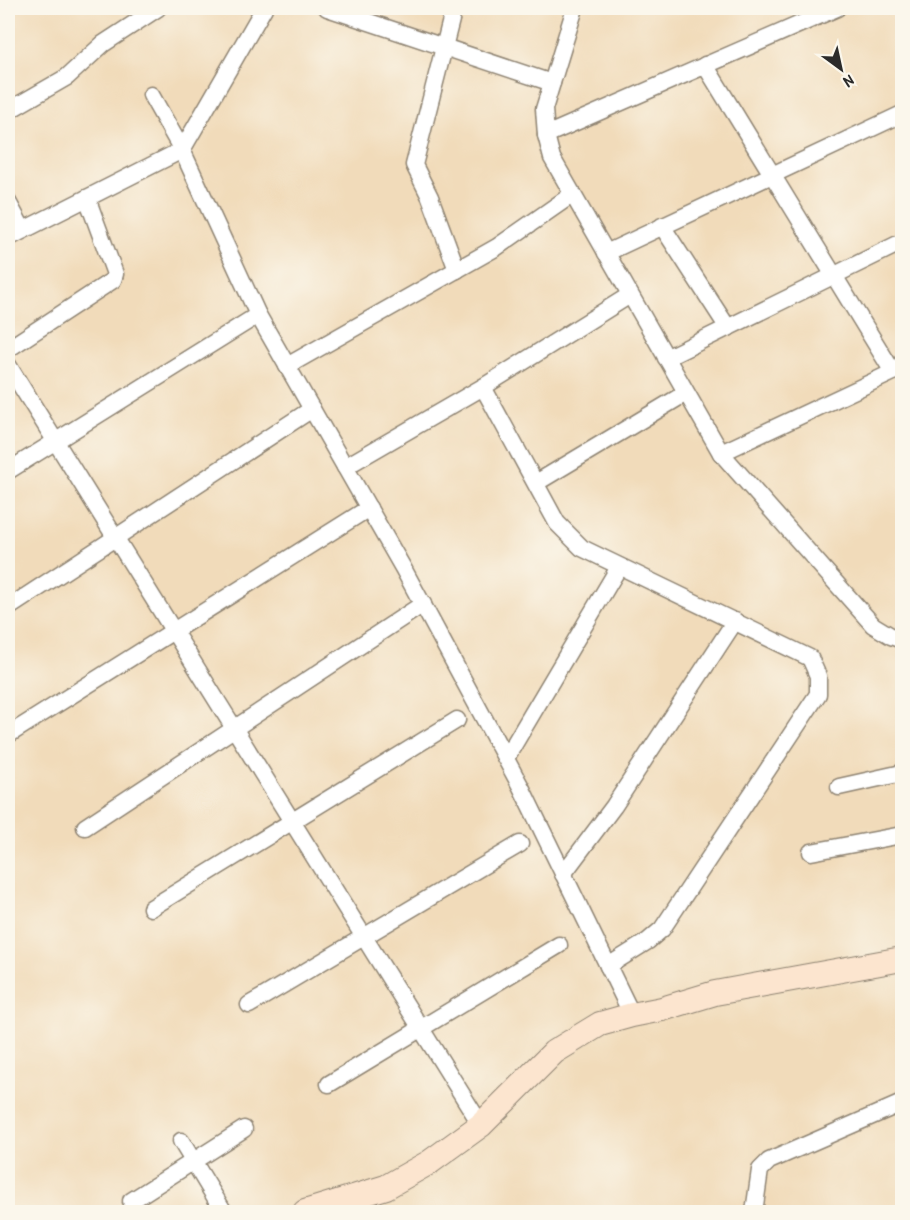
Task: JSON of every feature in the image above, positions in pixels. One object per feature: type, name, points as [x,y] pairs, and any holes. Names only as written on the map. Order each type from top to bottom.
[{"type":"street","points":[[8,111],[67,77],[103,44],[158,8]]},
{"type":"street","points":[[8,238],[182,150],[264,8]]},
{"type":"street","points":[[327,8],[552,83]]},
{"type":"street","points":[[454,8],[414,165],[430,197],[456,270]]},
{"type":"street","points":[[574,8],[544,109],[546,135],[552,158],[721,453],[873,625],[903,640]]},
{"type":"street","points":[[546,135],[837,8]]},
{"type":"street","points":[[705,65],[835,275],[898,370],[721,453]]},
{"type":"street","points":[[151,95],[182,150],[258,315],[423,604],[506,758],[632,1015]]},
{"type":"street","points":[[606,253],[903,114]]},
{"type":"street","points":[[287,366],[511,237],[573,194]]},
{"type":"street","points":[[8,349],[113,280],[115,274],[87,198]]},
{"type":"street","points":[[8,202],[23,230]]},
{"type":"street","points":[[663,226],[728,328]]},
{"type":"street","points":[[666,358],[903,242]]},
{"type":"street","points":[[345,467],[483,387],[630,295]]},
{"type":"street","points":[[8,471],[258,315]]},
{"type":"street","points":[[8,365],[481,1125]]},
{"type":"street","points":[[483,387],[557,523],[582,548],[810,658],[818,676],[818,694],[662,929],[648,941],[608,966]]},
{"type":"street","points":[[536,483],[686,393]]},
{"type":"street","points":[[8,608],[312,408]]},
{"type":"street","points":[[8,735],[369,508]]},
{"type":"street","points":[[506,758],[619,567]]},
{"type":"street","points":[[85,827],[423,604]]},
{"type":"street","points":[[563,874],[614,806],[735,621]]},
{"type":"street","points":[[151,908],[457,720]]},
{"type":"street","points":[[839,787],[903,773]]},
{"type":"street","points":[[811,852],[903,835]]},
{"type":"street","points":[[249,1005],[520,844]]},
{"type":"street","points":[[329,1084],[559,945]]},
{"type":"street","points":[[305,1212],[386,1187],[430,1162],[481,1125],[554,1052],[600,1024],[715,993],[903,959]]},
{"type":"street","points":[[754,1212],[760,1170],[769,1161],[903,1102]]},
{"type":"street","points":[[131,1202],[244,1130]]},
{"type":"street","points":[[181,1141],[224,1212]]}]
